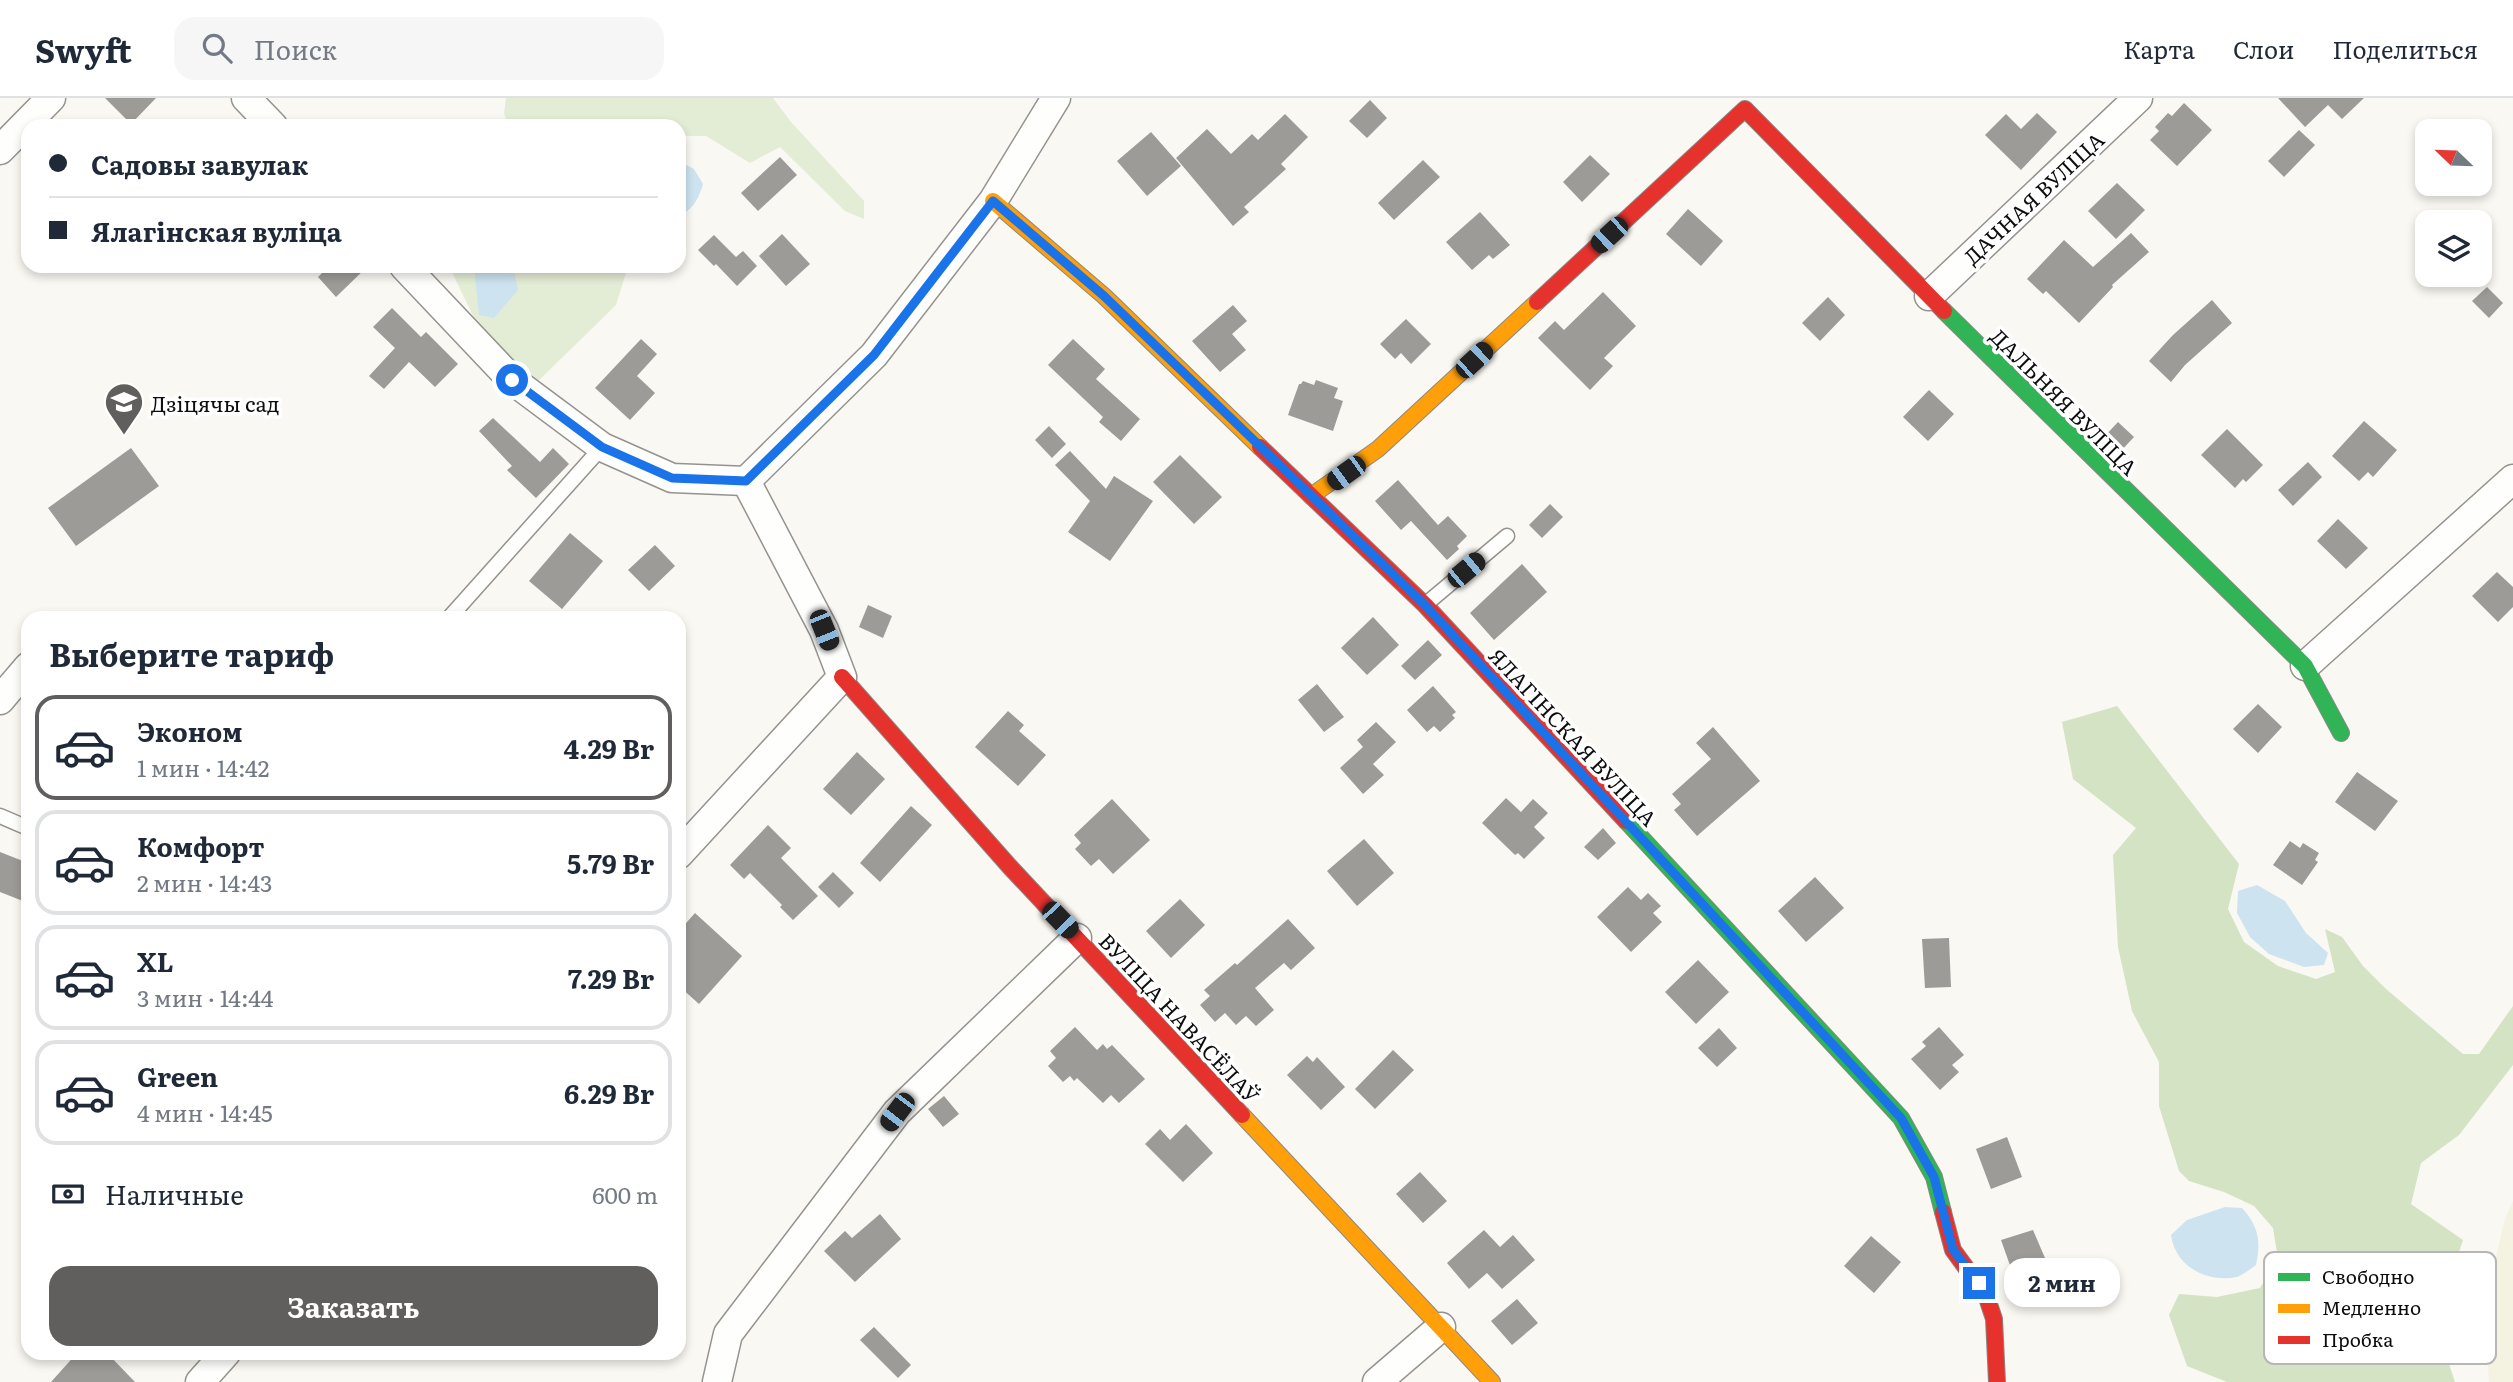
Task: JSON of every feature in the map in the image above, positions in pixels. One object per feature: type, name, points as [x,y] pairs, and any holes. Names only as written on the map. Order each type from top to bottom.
[{"type":"street","points":[[30,119],[51,98]]},
{"type":"street","points":[[246,98],[266,119]]},
{"type":"street","points":[[411,273],[512,380],[602,447],[672,478],[746,481],[874,355],[993,201],[1056,98]]},
{"type":"street","name":"ДАЧНАЯ ВУЛІЦА","points":[[1929,296],[2138,98]]},
{"type":"street","name":"ДАЛЬНЯЯ ВУЛІЦА","points":[[1311,496],[1378,449],[1745,109],[1929,296],[2305,666],[2341,733]]},
{"type":"street","points":[[0,150],[21,129]]},
{"type":"street","name":"ЯЛАГІНСКАЯ ВУЛІЦА","points":[[993,201],[1104,296],[1425,605],[1901,1118],[1934,1177],[1953,1250],[1986,1295],[1996,1332],[1997,1382]]},
{"type":"street","points":[[2305,666],[2513,479]]},
{"type":"street","points":[[686,847],[842,677],[824,630],[746,481]]},
{"type":"street","points":[[0,699],[21,675]]},
{"type":"street","name":"ВУЛІЦА НАВАСЁЛАЎ","points":[[842,677],[1010,867],[1492,1382]]},
{"type":"street","points":[[717,1382],[728,1334],[897,1112],[1077,938]]},
{"type":"street","points":[[1377,1382],[1441,1326]]},
{"type":"street","points":[[200,1382],[220,1360]]},
{"type":"lane","points":[[455,611],[602,447]]},
{"type":"lane","points":[[1425,605],[1507,536]]},
{"type":"lane","points":[[0,816],[21,825]]},
{"type":"shaded area","points":[[2513,1201],[2513,1382],[2489,1382],[2488,1364],[2496,1364],[2496,1257],[2505,1219]]},
{"type":"green space","points":[[506,98],[773,98],[791,122],[864,201],[864,219],[845,211],[780,147],[750,163],[706,136],[686,136],[686,119],[506,119]]},
{"type":"green space","points":[[452,273],[626,273],[616,305],[531,388],[489,349]]},
{"type":"green space","points":[[2117,706],[2239,864],[2228,909],[2244,942],[2278,966],[2316,979],[2335,972],[2325,929],[2342,937],[2363,966],[2386,989],[2463,1054],[2479,1054],[2513,1006],[2513,1065],[2459,1135],[2421,1163],[2411,1204],[2463,1240],[2459,1252],[2277,1252],[2273,1228],[2254,1206],[2224,1192],[2189,1181],[2179,1171],[2159,1106],[2159,1062],[2132,1011],[2118,947],[2113,855],[2136,828],[2073,779],[2062,722]]},
{"type":"green space","points":[[2264,1282],[2264,1364],[2449,1364],[2455,1382],[2227,1382],[2187,1366],[2169,1315],[2179,1294],[2217,1297],[2260,1288]]},
{"type":"water","points":[[686,165],[694,169],[703,184],[692,207],[686,212]]},
{"type":"water","points":[[475,273],[515,273],[518,290],[494,318],[479,315]]},
{"type":"water","points":[[2257,885],[2285,901],[2306,933],[2328,953],[2324,965],[2304,967],[2269,954],[2250,937],[2237,913],[2238,891]]},
{"type":"water","points":[[2225,1207],[2242,1208],[2255,1228],[2258,1249],[2256,1265],[2237,1277],[2204,1275],[2185,1263],[2174,1246],[2171,1235],[2187,1220]]},
{"type":"building","points":[[105,98],[156,98],[136,119],[126,119]]},
{"type":"building","points":[[2278,98],[2364,98],[2342,119],[2328,105],[2305,127]]},
{"type":"building","points":[[1370,100],[1387,118],[1367,138],[1349,121]]},
{"type":"building","points":[[2184,103],[2212,130],[2177,166],[2150,140],[2159,131],[2155,127],[2168,113],[2172,116]]},
{"type":"building","points":[[2037,113],[2057,132],[2021,170],[1985,135],[2006,114],[2021,129]]},
{"type":"building","points":[[1285,114],[1308,137],[1281,164],[1286,169],[1244,207],[1249,212],[1233,226],[1176,158],[1207,129],[1231,154],[1252,134],[1258,140]]},
{"type":"building","points":[[2299,130],[2315,145],[2284,177],[2268,161]]},
{"type":"building","points":[[1151,132],[1181,166],[1147,196],[1117,161]]},
{"type":"building","points":[[1590,155],[1610,174],[1582,202],[1563,182]]},
{"type":"building","points":[[780,157],[797,175],[758,211],[741,193]]},
{"type":"building","points":[[1423,160],[1440,177],[1394,220],[1378,203]]},
{"type":"building","points":[[2117,183],[2145,210],[2116,239],[2088,211]]},
{"type":"building","points":[[1688,209],[1723,241],[1701,266],[1666,234]]},
{"type":"building","points":[[1480,212],[1510,245],[1493,259],[1489,255],[1472,270],[1446,242]]},
{"type":"building","points":[[2131,233],[2149,252],[2112,285],[2079,323],[2046,291],[2043,294],[2027,279],[2064,240],[2093,267]]},
{"type":"building","points":[[782,234],[810,264],[786,286],[759,256]]},
{"type":"building","points":[[714,235],[736,257],[743,251],[757,266],[737,286],[698,250]]},
{"type":"building","points":[[322,273],[361,273],[336,297],[318,277]]},
{"type":"building","points":[[2487,287],[2503,303],[2489,318],[2472,301]]},
{"type":"building","points":[[1603,292],[1636,326],[1604,358],[1613,366],[1590,390],[1538,338],[1555,321],[1564,330]]},
{"type":"building","points":[[1828,297],[1845,315],[1820,341],[1802,323]]},
{"type":"building","points":[[2212,300],[2232,323],[2185,365],[2171,382],[2149,361]]},
{"type":"building","points":[[1233,305],[1247,321],[1232,334],[1246,350],[1220,372],[1192,341]]},
{"type":"building","points":[[392,308],[421,337],[426,332],[458,364],[435,387],[409,362],[384,389],[369,376],[395,348],[373,327]]},
{"type":"building","points":[[1406,319],[1431,344],[1411,364],[1401,353],[1395,359],[1380,344]]},
{"type":"building","points":[[641,339],[657,354],[637,376],[655,393],[630,420],[595,388]]},
{"type":"building","points":[[1073,339],[1105,369],[1096,379],[1140,419],[1121,441],[1099,422],[1103,417],[1048,365]]},
{"type":"building","points":[[1316,380],[1338,388],[1334,398],[1343,401],[1333,431],[1288,415],[1299,384],[1303,381],[1314,385]]},
{"type":"building","points":[[1929,390],[1954,414],[1928,441],[1903,417]]},
{"type":"building","points":[[493,418],[540,462],[553,448],[569,464],[536,498],[507,470],[512,466],[479,431]]},
{"type":"building","points":[[2364,421],[2397,450],[2373,477],[2368,472],[2359,481],[2332,456]]},
{"type":"building","points":[[2118,422],[2134,437],[2120,452],[2104,437]]},
{"type":"building","points":[[1049,426],[1066,444],[1052,458],[1035,440]]},
{"type":"building","points":[[2227,429],[2263,465],[2246,482],[2243,479],[2235,488],[2201,455]]},
{"type":"building","points":[[131,448],[159,486],[76,546],[48,508]]},
{"type":"building","points":[[1070,451],[1106,489],[1114,476],[1153,501],[1110,561],[1068,532],[1090,501],[1055,465]]},
{"type":"building","points":[[1180,455],[1222,497],[1194,524],[1153,482]]},
{"type":"building","points":[[2308,462],[2322,477],[2293,506],[2278,490]]},
{"type":"building","points":[[1398,480],[1438,525],[1448,516],[1467,536],[1457,546],[1459,549],[1447,560],[1411,521],[1401,530],[1375,501]]},
{"type":"building","points":[[1550,504],[1563,517],[1542,538],[1529,525]]},
{"type":"building","points":[[2338,519],[2368,548],[2346,569],[2317,541]]},
{"type":"building","points":[[570,533],[603,561],[562,609],[529,581]]},
{"type":"building","points":[[655,545],[675,566],[649,591],[628,570]]},
{"type":"building","points":[[1522,564],[1547,592],[1494,640],[1470,613]]},
{"type":"building","points":[[2497,572],[2513,587],[2513,607],[2498,622],[2472,596]]},
{"type":"building","points":[[868,605],[892,616],[883,638],[859,627]]},
{"type":"building","points":[[1373,617],[1399,645],[1367,675],[1341,648]]},
{"type":"building","points":[[1428,640],[1442,655],[1415,680],[1401,666]]},
{"type":"building","points":[[1317,684],[1344,717],[1324,732],[1298,700]]},
{"type":"building","points":[[1433,686],[1456,712],[1452,715],[1455,718],[1440,732],[1434,726],[1427,732],[1407,710]]},
{"type":"building","points":[[2258,704],[2282,727],[2258,753],[2233,729]]},
{"type":"building","points":[[1008,711],[1024,725],[1019,731],[1046,755],[1018,786],[975,747]]},
{"type":"building","points":[[1376,722],[1396,742],[1373,764],[1384,775],[1363,794],[1340,768],[1363,747],[1357,740]]},
{"type":"building","points":[[1713,727],[1760,781],[1697,836],[1674,810],[1681,804],[1672,794],[1711,759],[1696,743]]},
{"type":"building","points":[[857,752],[885,779],[851,815],[823,789]]},
{"type":"building","points":[[2357,772],[2398,801],[2375,831],[2335,802]]},
{"type":"building","points":[[1506,798],[1521,812],[1533,799],[1548,813],[1534,827],[1545,838],[1524,859],[1518,853],[1515,855],[1482,823]]},
{"type":"building","points":[[1112,799],[1150,840],[1113,874],[1099,859],[1091,866],[1075,849],[1081,843],[1074,835]]},
{"type":"building","points":[[911,806],[932,825],[880,882],[860,863]]},
{"type":"building","points":[[768,825],[791,848],[781,858],[818,896],[793,920],[750,873],[744,879],[730,865]]},
{"type":"building","points":[[1603,828],[1616,843],[1598,860],[1584,847]]},
{"type":"building","points":[[1364,839],[1394,873],[1357,906],[1327,871]]},
{"type":"building","points":[[2290,841],[2300,848],[2303,843],[2319,853],[2315,860],[2318,862],[2302,885],[2273,865]]},
{"type":"building","points":[[0,852],[21,860],[21,900],[0,892]]},
{"type":"building","points":[[833,872],[854,893],[839,908],[818,887]]},
{"type":"building","points":[[1815,877],[1844,908],[1806,942],[1778,911]]},
{"type":"building","points":[[1628,887],[1641,900],[1648,893],[1661,906],[1653,913],[1662,922],[1631,952],[1597,917]]},
{"type":"building","points":[[1180,899],[1205,925],[1171,958],[1146,931]]},
{"type":"building","points":[[695,913],[742,956],[699,1004],[686,992],[686,923]]},
{"type":"building","points":[[1288,919],[1315,948],[1291,970],[1284,963],[1255,988],[1274,1010],[1256,1026],[1246,1016],[1236,1025],[1225,1013],[1215,1022],[1200,1005],[1210,996],[1204,990],[1235,963],[1237,965]]},
{"type":"building","points":[[1949,938],[1951,987],[1925,988],[1922,939]]},
{"type":"building","points":[[1698,960],[1729,992],[1696,1024],[1665,992]]},
{"type":"building","points":[[1075,1027],[1097,1050],[1103,1044],[1107,1049],[1112,1045],[1145,1079],[1119,1103],[1111,1095],[1103,1103],[1077,1078],[1074,1081],[1070,1076],[1063,1082],[1048,1066],[1056,1058],[1050,1051]]},
{"type":"building","points":[[1939,1027],[1964,1055],[1952,1065],[1959,1072],[1940,1090],[1911,1059],[1926,1046],[1922,1042]]},
{"type":"building","points":[[1719,1028],[1737,1048],[1717,1067],[1698,1048]]},
{"type":"building","points":[[1393,1050],[1414,1070],[1375,1109],[1355,1089]]},
{"type":"building","points":[[1307,1056],[1313,1062],[1317,1057],[1345,1087],[1321,1110],[1287,1075]]},
{"type":"building","points":[[944,1096],[959,1114],[943,1127],[928,1109]]},
{"type":"building","points":[[1186,1124],[1213,1153],[1183,1182],[1145,1144],[1160,1129],[1170,1140]]},
{"type":"building","points":[[2007,1137],[2022,1177],[1991,1189],[1976,1149]]},
{"type":"building","points":[[1420,1172],[1447,1201],[1423,1223],[1396,1194]]},
{"type":"building","points":[[880,1214],[901,1239],[855,1282],[824,1251],[845,1231],[852,1238]]},
{"type":"building","points":[[1484,1230],[1500,1247],[1513,1235],[1535,1260],[1502,1289],[1487,1273],[1469,1289],[1447,1263]]},
{"type":"building","points":[[2033,1230],[2048,1265],[2020,1274],[2018,1269],[2012,1271],[2001,1240]]},
{"type":"building","points":[[1871,1236],[1901,1262],[1874,1293],[1844,1266]]},
{"type":"building","points":[[1517,1299],[1538,1323],[1512,1345],[1491,1321]]},
{"type":"building","points":[[874,1327],[911,1365],[898,1378],[860,1340]]},
{"type":"building","points":[[71,1360],[114,1360],[135,1382],[51,1382]]},
{"type":"traffic: fast","points":[[1944,311],[2305,666],[2341,733]]},
{"type":"traffic: fast","points":[[1626,821],[1901,1118],[1934,1177],[1943,1212]]},
{"type":"traffic: slow","points":[[993,201],[1104,296],[1260,447]]},
{"type":"traffic: slow","points":[[1311,496],[1378,449],[1537,302]]},
{"type":"traffic: slow","points":[[1242,1115],[1492,1382]]},
{"type":"traffic: jam","points":[[1537,302],[1745,109],[1944,311]]},
{"type":"traffic: jam","points":[[1260,447],[1425,605],[1626,821]]},
{"type":"traffic: jam","points":[[842,677],[1010,867],[1242,1115]]},
{"type":"traffic: jam","points":[[1943,1212],[1953,1250],[1986,1295],[1994,1319],[1997,1382]]},
{"type":"place","name":"Дзіцячы сад","points":[[124,436]]},
{"type":"route","points":[[512,380],[602,447],[672,478],[746,481],[874,355],[993,201],[1104,296],[1425,605],[1901,1118],[1934,1177],[1953,1250],[1979,1283]]}]
